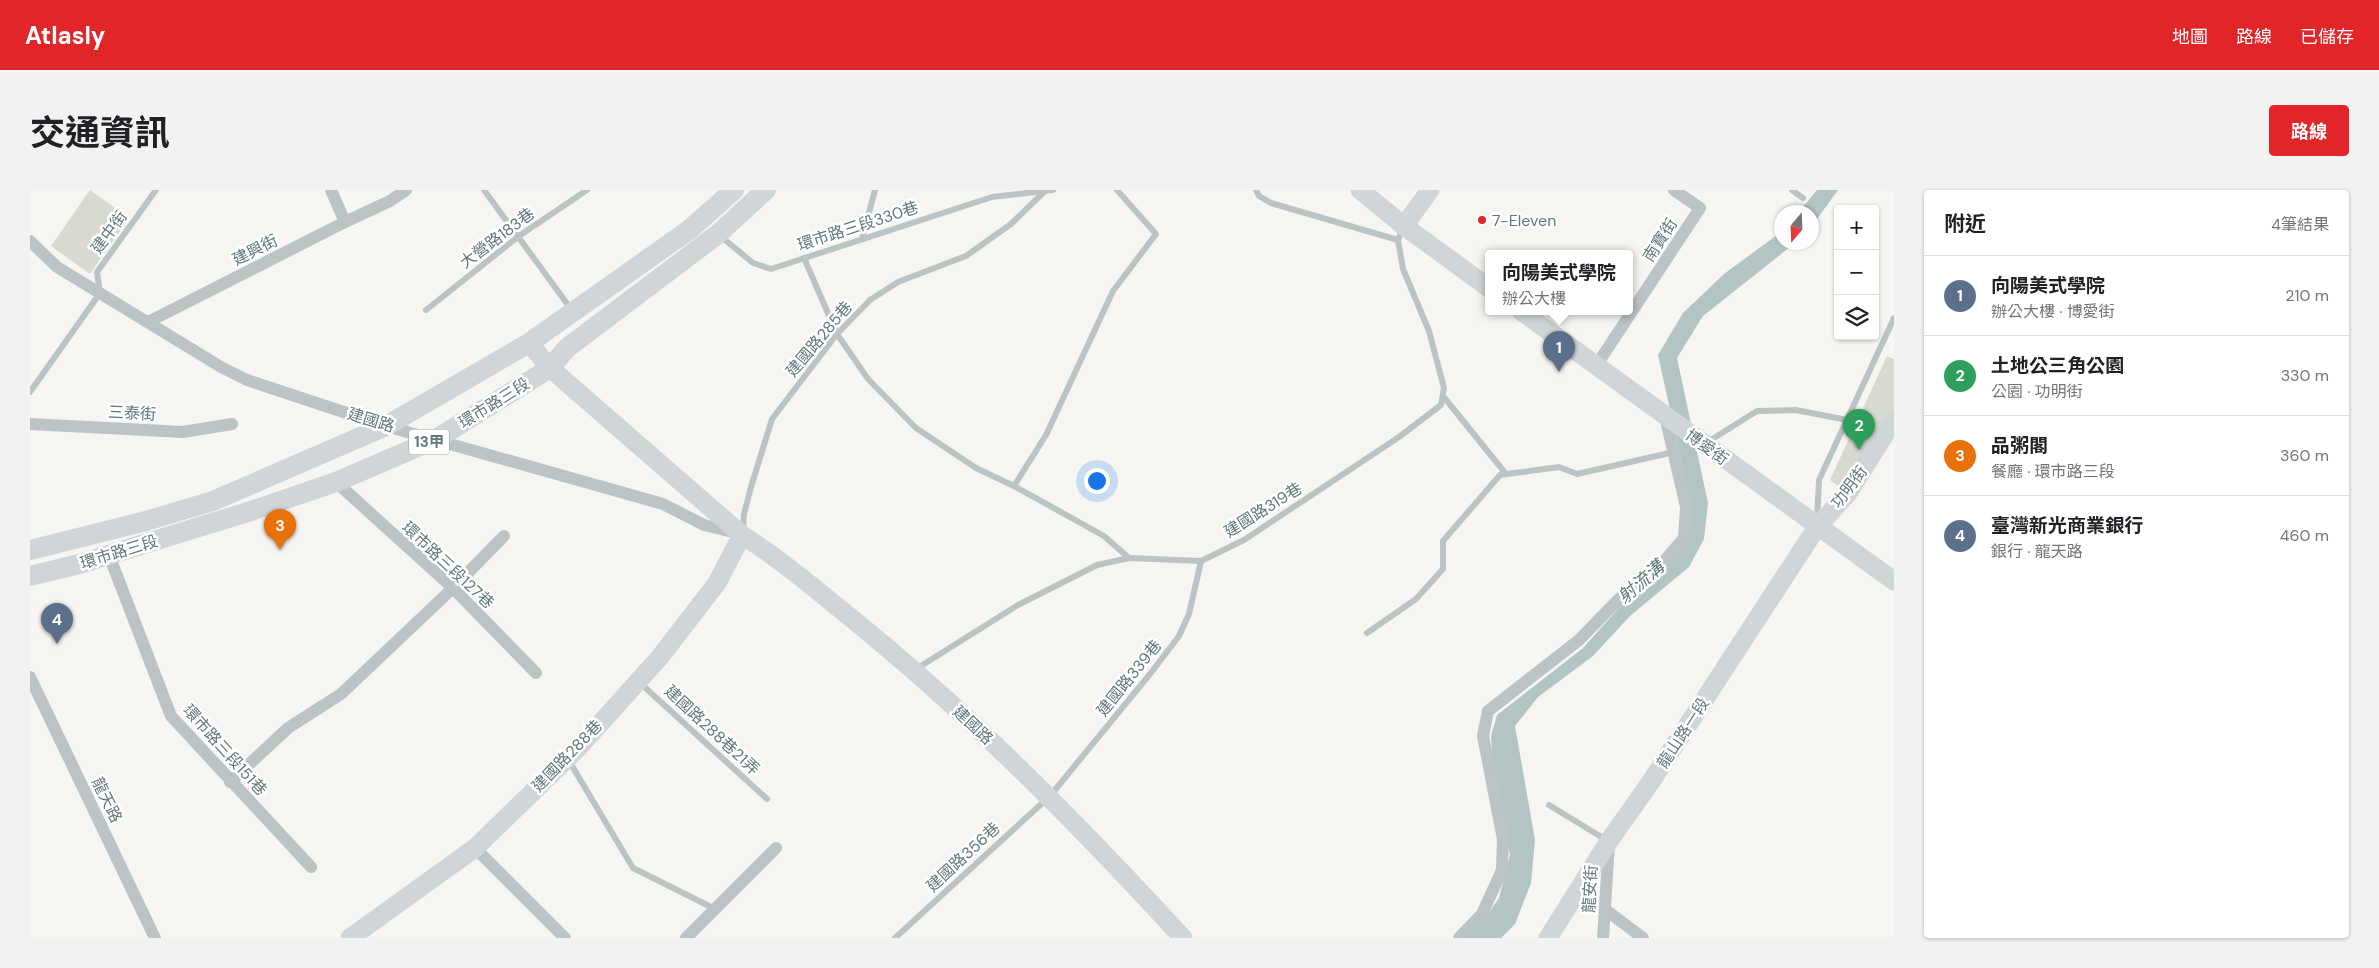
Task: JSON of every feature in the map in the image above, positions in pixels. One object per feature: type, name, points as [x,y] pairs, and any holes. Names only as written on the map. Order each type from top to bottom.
[{"type":"main road","name":"環市路三段","points":[[30,550],[146,521],[213,501],[386,426],[529,342],[689,230],[734,190]]},
{"type":"main road","name":"環市路三段","points":[[30,576],[108,555],[248,512],[336,482],[436,439],[550,368],[567,348],[718,234],[766,190]]},
{"type":"street","points":[[331,190],[345,222]]},
{"type":"street","name":"建興街","points":[[148,322],[390,201],[406,190]]},
{"type":"street","points":[[1360,190],[1401,233],[1485,286]]},
{"type":"street","points":[[1401,233],[1430,190]]},
{"type":"street","name":"南寶街","points":[[1633,310],[1700,208],[1674,190]]},
{"type":"street","name":"建國路","points":[[30,241],[56,266],[221,367],[247,380],[386,426],[663,504],[704,525],[742,535]]},
{"type":"street","name":"博愛街","points":[[1526,315],[1894,581]]},
{"type":"street","name":"南寶街","points":[[1596,366],[1630,315]]},
{"type":"street","name":"建國路","points":[[529,342],[550,368],[742,535],[772,553],[915,670],[1050,796],[1183,938]]},
{"type":"street","name":"功明街","points":[[1817,527],[1848,493],[1894,420]]},
{"type":"street","name":"三泰街","points":[[30,424],[183,432],[232,424]]},
{"type":"street","points":[[1459,938],[1482,914],[1502,870],[1503,839],[1483,736],[1488,711],[1579,640],[1619,599],[1668,558],[1684,538],[1686,507],[1674,452],[1684,430]]},
{"type":"street","name":"環市路三段127巷","points":[[336,482],[454,588],[536,674]]},
{"type":"street","name":"龍山路一段","points":[[1548,938],[1609,841],[1650,783],[1817,527]]},
{"type":"street","name":"建國路288巷","points":[[350,938],[475,848],[568,758],[660,657],[717,583],[742,535]]},
{"type":"street","points":[[230,782],[288,728],[341,694],[454,588],[504,536]]},
{"type":"street","name":"環市路三段151巷","points":[[108,555],[172,716],[230,782],[311,867]]},
{"type":"street","name":"龍天路","points":[[30,677],[155,938]]},
{"type":"street","name":"龍安街","points":[[1603,938],[1609,841]]},
{"type":"street","points":[[475,848],[565,938]]},
{"type":"street","points":[[686,938],[776,848]]},
{"type":"street","points":[[1606,910],[1643,938]]},
{"type":"lane","name":"建中街","points":[[100,293],[96,272],[156,190]]},
{"type":"lane","points":[[484,190],[520,236],[573,312]]},
{"type":"lane","name":"大營路183巷","points":[[426,310],[520,236],[587,190]]},
{"type":"lane","points":[[862,239],[875,190]]},
{"type":"lane","name":"環市路三段330巷","points":[[718,234],[753,263],[771,269],[992,197],[1053,190]]},
{"type":"lane","points":[[1014,486],[1046,434],[1113,291],[1156,234],[1117,190]]},
{"type":"lane","points":[[1256,190],[1259,196],[1271,203],[1401,233],[1403,270],[1429,331],[1444,388],[1443,396],[1506,474]]},
{"type":"lane","points":[[1792,190],[1803,198]]},
{"type":"lane","name":"建國路285巷","points":[[742,535],[744,514],[751,486],[772,419],[837,334],[870,300],[898,282],[966,256],[1011,224],[1045,191]]},
{"type":"lane","points":[[804,258],[837,334],[868,380],[916,428],[976,468],[1014,486],[1104,536],[1129,558]]},
{"type":"lane","points":[[30,392],[100,293]]},
{"type":"lane","points":[[1817,527],[1819,480],[1894,318]]},
{"type":"lane","name":"建國路319巷","points":[[915,670],[1018,605],[1097,566],[1129,558],[1201,561],[1244,540],[1399,437],[1441,404],[1443,396]]},
{"type":"lane","points":[[1684,430],[1757,411],[1796,410],[1847,420]]},
{"type":"lane","points":[[1367,633],[1416,599],[1443,569],[1443,541],[1500,475],[1560,467],[1577,474],[1674,452]]},
{"type":"lane","name":"建國路339巷","points":[[1050,796],[1180,636],[1189,614],[1201,561]]},
{"type":"lane","name":"建國路288巷21弄","points":[[638,680],[767,799]]},
{"type":"lane","points":[[568,758],[633,868],[715,909]]},
{"type":"lane","name":"建國路356巷","points":[[895,938],[1050,796]]},
{"type":"lane","points":[[1549,805],[1609,841]]},
{"type":"shaded area","points":[[90,190],[129,218],[90,274],[51,246]]},
{"type":"shaded area","points":[[1817,190],[1838,190],[1819,216],[1819,205],[1805,205]]},
{"type":"shaded area","points":[[1774,237],[1774,250],[1786,250],[1703,316],[1677,358],[1708,503],[1704,539],[1689,567],[1630,616],[1593,656],[1538,697],[1515,726],[1535,840],[1531,883],[1515,924],[1501,938],[1466,938],[1485,918],[1499,898],[1510,855],[1493,770],[1491,736],[1497,715],[1583,648],[1625,601],[1671,562],[1690,501],[1658,355],[1683,313],[1724,274]]},
{"type":"shaded area","points":[[1887,356],[1894,359],[1894,420],[1848,493],[1830,480]]},
{"type":"place","name":"7-Eleven","points":[[1482,220]]},
{"type":"place","name":"向陽美式學院","points":[[1559,372]]},
{"type":"place","name":"土地公三角公園","points":[[1859,450]]},
{"type":"place","name":"品粥閣","points":[[280,550]]},
{"type":"place","name":"臺灣新光商業銀行","points":[[57,644]]},
{"type":"water label","name":"射流溝","points":[[1641,582]]}]
